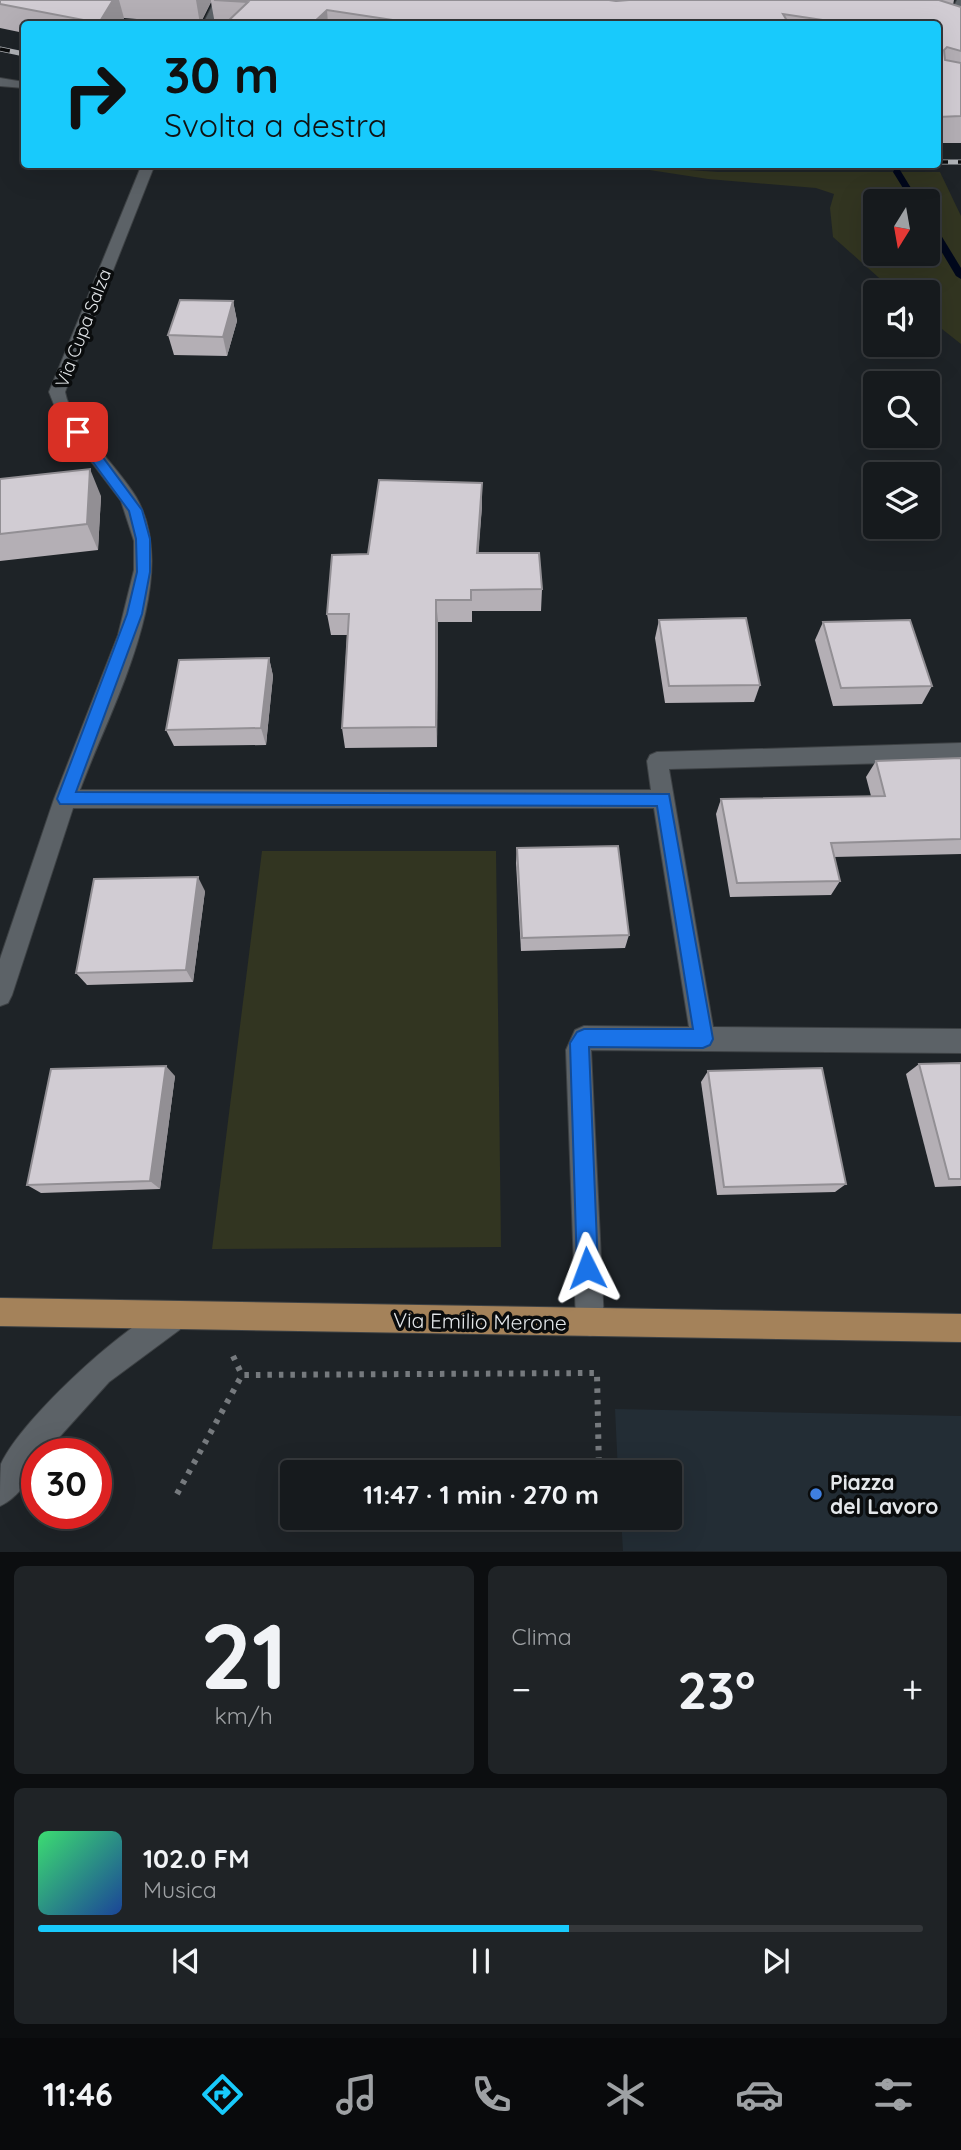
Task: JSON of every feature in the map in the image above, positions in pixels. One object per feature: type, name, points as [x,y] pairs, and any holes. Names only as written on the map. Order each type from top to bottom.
[{"type":"main road","name":"Via Emilio Merone","points":[[0,1312],[961,1328]]},
{"type":"street","points":[[213,21],[220,0]]},
{"type":"street","points":[[943,26],[958,30],[961,2]]},
{"type":"street","points":[[0,82],[21,85]]},
{"type":"street","name":"Via Cupa Salza","points":[[0,995],[65,799],[135,614],[144,572],[143,539],[135,510],[88,443],[68,421],[58,403],[57,392],[147,168]]},
{"type":"street","points":[[703,1039],[657,761],[961,752]]},
{"type":"street","points":[[65,799],[664,799]]},
{"type":"street","points":[[590,1322],[579,1043],[584,1038],[961,1041]]},
{"type":"street","points":[[0,1491],[45,1428],[99,1372],[176,1315]]},
{"type":"path","points":[[233,1356],[242,1375]]},
{"type":"path","points":[[242,1375],[597,1373],[599,1460]]},
{"type":"path","points":[[177,1494],[242,1375]]},
{"type":"shaded area","name":"Piazza del Lavoro","points":[[615,1409],[961,1416],[961,1551],[623,1551],[622,1530],[682,1530],[682,1460],[617,1460]]},
{"type":"green space","points":[[636,168],[718,172],[940,172],[961,216],[961,344],[940,327],[940,280],[881,280],[866,266],[940,266],[940,189],[863,189],[863,264],[833,237],[830,208],[834,194],[816,188],[708,179]]},
{"type":"green space","points":[[262,851],[496,851],[501,1247],[212,1249]]},
{"type":"building","points":[[0,0],[113,0],[100,21],[0,4]]},
{"type":"building","points":[[214,0],[939,0],[961,7],[961,51],[947,47],[944,50],[945,60],[961,63],[961,116],[941,117],[941,21],[829,21],[783,14],[787,21],[399,21],[327,10],[315,21],[228,21],[248,2]]},
{"type":"building","points":[[180,300],[233,301],[223,337],[168,335]]},
{"type":"building","points":[[90,469],[87,524],[0,534],[0,479]]},
{"type":"building","points":[[379,480],[482,483],[477,553],[539,553],[542,589],[471,590],[471,600],[436,600],[436,727],[342,728],[349,614],[327,614],[332,555],[368,554]]},
{"type":"building","points":[[746,618],[760,685],[669,686],[659,620]]},
{"type":"building","points":[[910,620],[932,686],[841,688],[823,622]]},
{"type":"building","points":[[269,658],[261,728],[166,730],[179,660]]},
{"type":"building","points":[[961,758],[961,839],[831,843],[840,881],[737,883],[721,799],[885,796],[876,761]]},
{"type":"building","points":[[618,846],[629,935],[522,938],[517,848]]},
{"type":"building","points":[[198,877],[186,970],[76,973],[94,879]]},
{"type":"building","points":[[961,1063],[961,1179],[949,1179],[919,1064]]},
{"type":"building","points":[[166,1066],[150,1181],[27,1185],[51,1069]]},
{"type":"building","points":[[822,1068],[846,1184],[724,1187],[708,1071]]},
{"type":"waterway","points":[[897,172],[908,189]]},
{"type":"waterway","points":[[940,242],[961,276]]},
{"type":"railway","points":[[0,49],[21,53]]},
{"type":"railway","points":[[941,162],[961,162]]},
{"type":"place","name":"Piazza del Lavoro","points":[[816,1494]]},
{"type":"route","points":[[78,432],[135,510],[143,539],[144,572],[135,614],[65,799],[664,799],[703,1039],[584,1038],[579,1043],[587,1268]]}]
